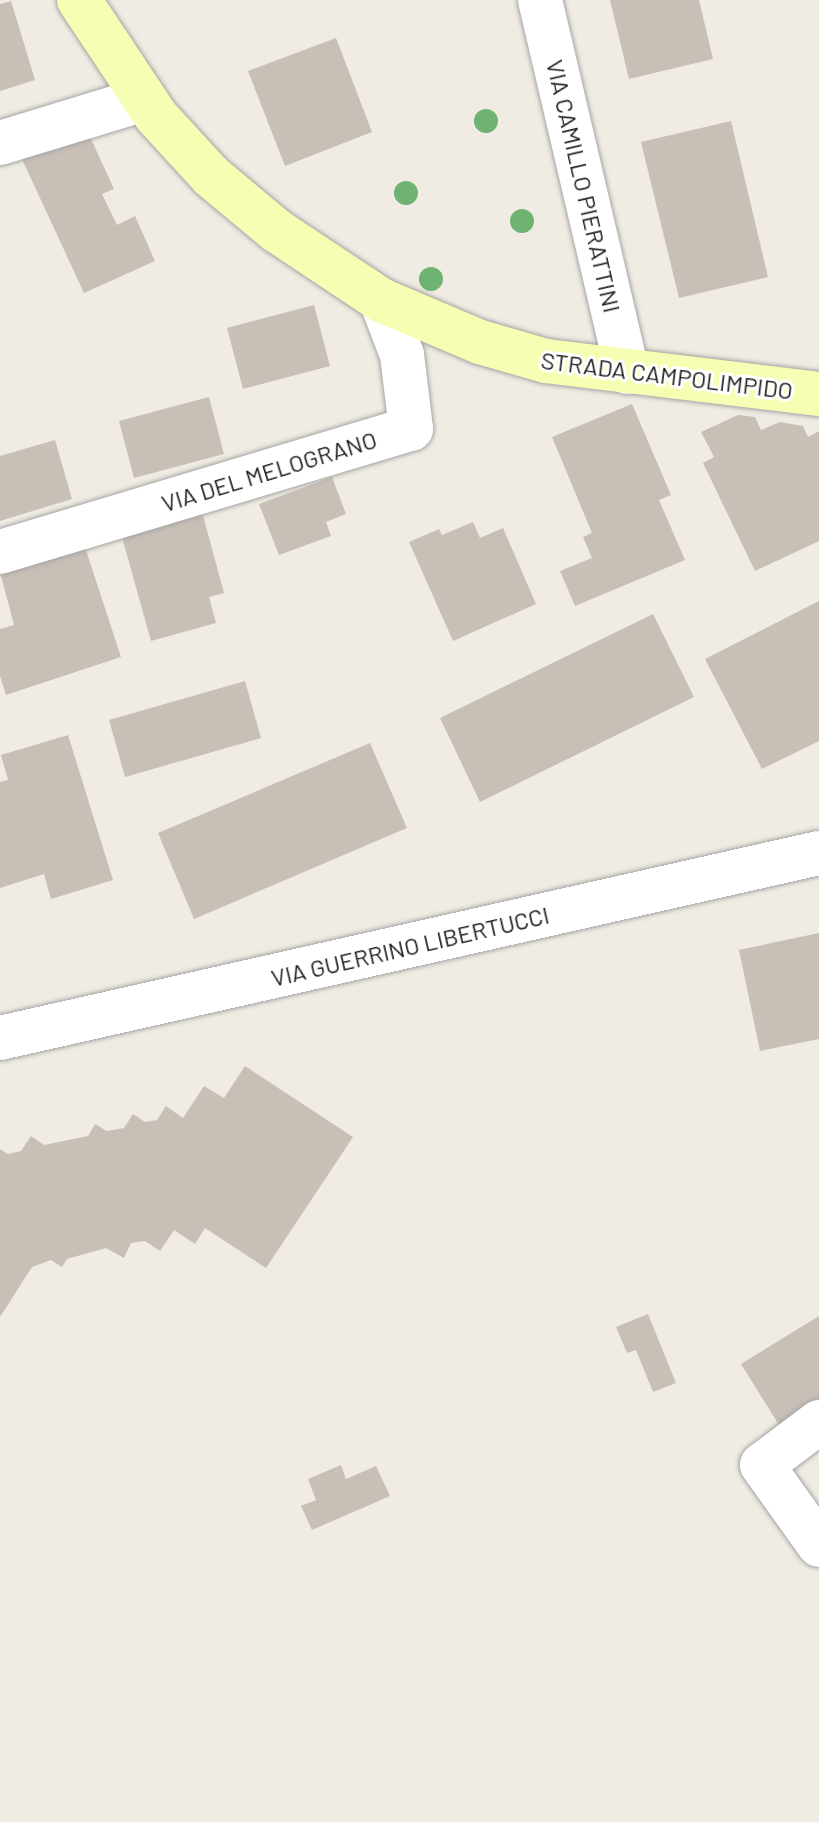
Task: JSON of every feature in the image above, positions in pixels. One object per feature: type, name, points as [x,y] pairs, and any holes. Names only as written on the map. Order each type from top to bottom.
[{"type":"street","name":"STRADA CAMPOLIMPIDO","points":[[79,0],[144,99],[193,157],[232,196],[277,231],[381,300],[431,324],[511,352],[557,363],[819,394]]},
{"type":"street","name":"VIA CAMILLO PIERATTINI","points":[[540,0],[627,372]]},
{"type":"street","points":[[0,143],[144,99]]},
{"type":"street","name":"VIA DEL MELOGRANO","points":[[0,552],[411,429],[402,355],[381,300]]},
{"type":"street","name":"VIA GUERRINO LIBERTUCCI","points":[[0,1038],[819,853]]},
{"type":"street","points":[[819,1422],[762,1465],[819,1545]]},
{"type":"building","points":[[610,0],[699,0],[713,59],[629,79]]},
{"type":"building","points":[[11,1],[35,80],[0,91],[0,4]]},
{"type":"building","points":[[336,38],[372,132],[285,166],[248,71]]},
{"type":"building","points":[[731,121],[768,277],[679,298],[641,142]]},
{"type":"building","points":[[86,128],[114,189],[102,194],[117,225],[135,216],[155,261],[84,293],[21,157]]},
{"type":"building","points":[[314,305],[330,366],[243,389],[227,328]]},
{"type":"building","points":[[209,397],[224,454],[134,478],[119,421]]},
{"type":"building","points":[[632,404],[671,495],[659,500],[685,560],[575,606],[560,571],[592,558],[583,537],[592,533],[552,437]]},
{"type":"building","points":[[738,415],[755,417],[761,430],[780,422],[803,426],[808,437],[819,431],[819,541],[755,571],[703,463],[714,457],[701,432]]},
{"type":"building","points":[[55,440],[72,499],[0,521],[0,456]]},
{"type":"building","points":[[332,477],[346,514],[326,522],[331,536],[279,555],[259,504]]},
{"type":"building","points":[[201,508],[224,593],[209,597],[216,623],[151,641],[120,530]]},
{"type":"building","points":[[473,522],[480,538],[503,528],[536,604],[453,641],[409,542],[439,529],[442,535]]},
{"type":"building","points":[[84,544],[121,657],[6,695],[0,676],[0,629],[14,625],[0,572]]},
{"type":"building","points":[[819,601],[819,741],[762,769],[705,659]]},
{"type":"building","points":[[653,614],[694,697],[480,802],[440,718]]},
{"type":"building","points":[[245,681],[261,738],[125,777],[109,720]]},
{"type":"building","points":[[68,735],[113,880],[51,899],[44,874],[0,888],[0,782],[8,780],[1,755]]},
{"type":"building","points":[[370,743],[407,828],[194,919],[158,833]]},
{"type":"building","points":[[819,933],[819,1039],[760,1051],[739,950]]},
{"type":"building","points":[[245,1066],[353,1137],[266,1268],[205,1228],[195,1244],[174,1230],[160,1251],[145,1241],[131,1243],[124,1258],[106,1248],[67,1259],[62,1267],[51,1260],[32,1267],[0,1317],[0,1149],[8,1154],[21,1151],[31,1136],[44,1145],[88,1136],[95,1124],[107,1131],[124,1128],[133,1114],[145,1122],[157,1120],[166,1106],[183,1118],[204,1086],[224,1098]]},
{"type":"building","points":[[648,1314],[676,1383],[653,1392],[636,1350],[627,1353],[616,1327]]},
{"type":"building","points":[[819,1316],[819,1401],[779,1425],[741,1364]]},
{"type":"building","points":[[341,1465],[346,1479],[376,1466],[390,1496],[312,1530],[301,1506],[316,1500],[308,1479]]}]
